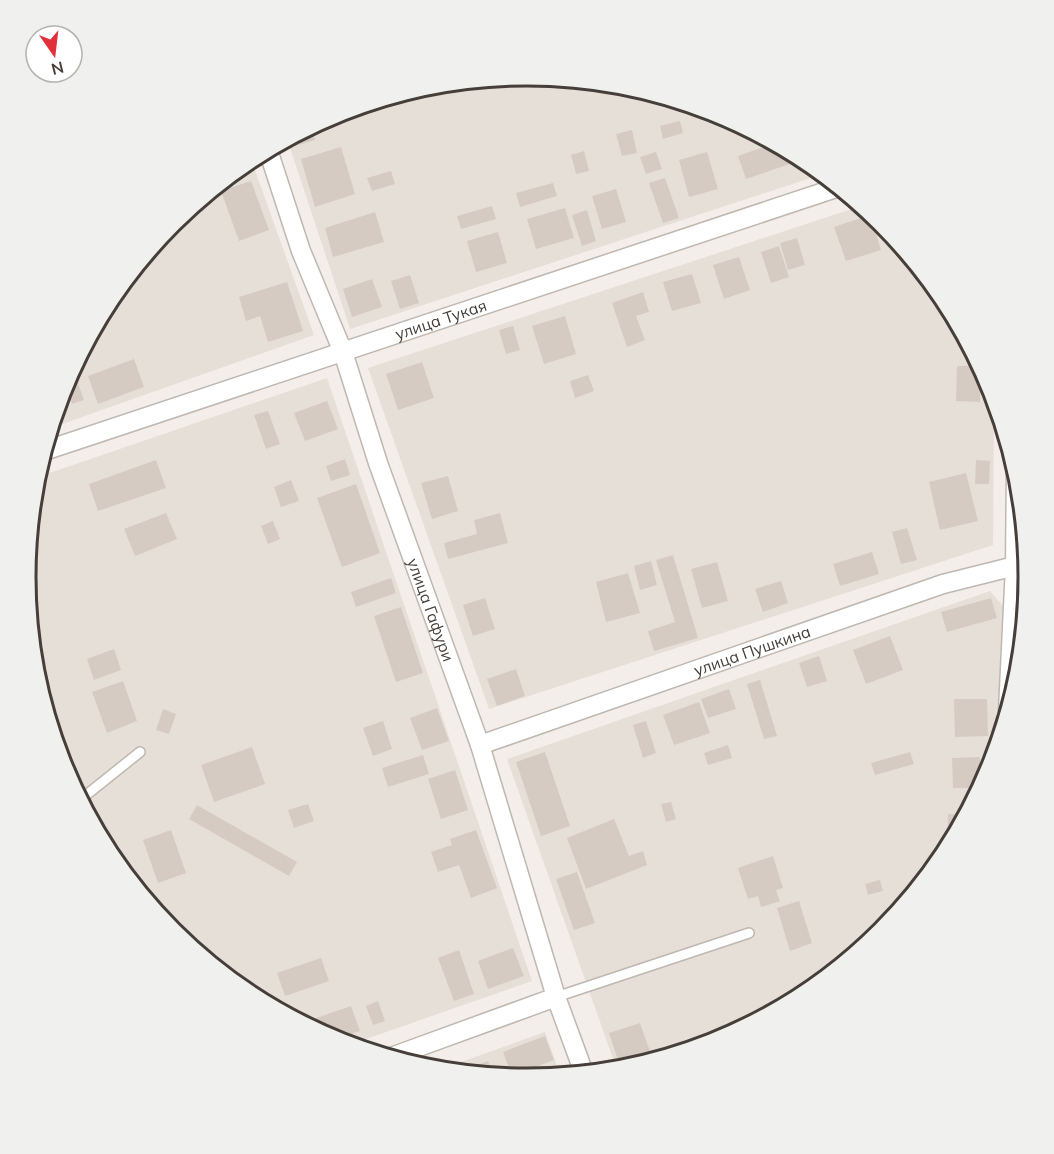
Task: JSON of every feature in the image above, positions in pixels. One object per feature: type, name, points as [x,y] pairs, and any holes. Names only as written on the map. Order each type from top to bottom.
[{"type":"street","name":"улица Гафури","points":[[271,159],[301,251],[343,352],[378,463],[480,745],[556,997],[581,1065]]},
{"type":"street","name":"улица Тукая","points":[[54,448],[831,191]]},
{"type":"street","name":"улица Пушкина","points":[[480,745],[943,584],[1018,569]]},
{"type":"street","points":[[404,1052],[556,997]]},
{"type":"lane","points":[[87,794],[140,752]]},
{"type":"lane","points":[[556,997],[749,933]]},
{"type":"shaded area","points":[[527,86],[591,90],[654,103],[715,123],[772,152],[812,178],[350,329],[290,148],[339,123],[369,112],[431,95],[463,90]]},
{"type":"shaded area","points":[[254,169],[314,335],[60,425],[73,389],[102,331],[137,278],[158,253],[203,208]]},
{"type":"shaded area","points":[[852,209],[896,253],[917,278],[952,332],[981,389],[994,425],[993,545],[489,709],[368,368]]},
{"type":"shaded area","points":[[327,378],[532,981],[363,1040],[310,1017],[254,985],[228,967],[180,924],[137,876],[119,850],[87,794],[62,735],[45,673],[37,609],[37,545],[47,474]]},
{"type":"shaded area","points":[[990,591],[1003,606],[999,710],[992,735],[981,765],[952,823],[917,876],[874,924],[826,967],[800,985],[744,1017],[685,1042],[614,1060],[507,759]]},
{"type":"shaded area","points":[[545,1032],[557,1067],[495,1067],[458,1063]]},
{"type":"building","points":[[680,121],[683,133],[663,139],[660,126]]},
{"type":"building","points":[[632,130],[637,153],[622,156],[616,134]]},
{"type":"building","points":[[314,135],[315,140],[295,145]]},
{"type":"building","points":[[341,147],[355,194],[315,207],[301,159]]},
{"type":"building","points":[[763,147],[791,164],[746,179],[738,156]]},
{"type":"building","points":[[584,151],[589,171],[576,174],[571,155]]},
{"type":"building","points":[[656,152],[662,169],[646,174],[640,157]]},
{"type":"building","points":[[707,152],[718,189],[689,197],[679,160]]},
{"type":"building","points":[[391,171],[395,184],[372,191],[367,178]]},
{"type":"building","points":[[665,178],[679,218],[663,223],[649,183]]},
{"type":"building","points":[[251,181],[269,230],[239,241],[222,192]]},
{"type":"building","points":[[553,183],[557,196],[520,207],[516,193]]},
{"type":"building","points":[[616,189],[626,222],[602,229],[592,196]]},
{"type":"building","points":[[492,206],[496,219],[461,229],[457,216]]},
{"type":"building","points":[[565,208],[574,238],[536,249],[527,219]]},
{"type":"building","points":[[587,210],[596,241],[582,246],[572,215]]},
{"type":"building","points":[[375,212],[384,242],[333,257],[325,228]]},
{"type":"building","points":[[861,218],[875,231],[881,250],[846,261],[834,227]]},
{"type":"building","points":[[498,232],[507,263],[476,272],[467,241]]},
{"type":"building","points":[[797,238],[805,265],[788,270],[780,243]]},
{"type":"building","points":[[779,246],[789,277],[771,283],[761,252]]},
{"type":"building","points":[[739,257],[750,290],[724,299],[713,265]]},
{"type":"building","points":[[692,274],[701,303],[672,311],[663,282]]},
{"type":"building","points":[[410,275],[419,303],[400,309],[391,281]]},
{"type":"building","points":[[372,279],[382,307],[352,317],[343,289]]},
{"type":"building","points":[[287,282],[303,331],[268,342],[260,316],[246,321],[239,297]]},
{"type":"building","points":[[643,292],[649,312],[636,316],[645,340],[627,347],[612,303]]},
{"type":"building","points":[[565,316],[576,354],[544,364],[532,326]]},
{"type":"building","points":[[513,326],[520,350],[506,354],[499,330]]},
{"type":"building","points":[[134,359],[144,387],[98,404],[88,376]]},
{"type":"building","points":[[422,362],[434,398],[398,410],[386,374]]},
{"type":"building","points":[[957,366],[970,366],[980,387],[980,402],[956,401]]},
{"type":"building","points":[[588,375],[594,391],[575,398],[570,381]]},
{"type":"building","points":[[77,381],[84,400],[72,404],[70,397]]},
{"type":"building","points":[[327,401],[338,429],[305,441],[294,413]]},
{"type":"building","points":[[268,411],[280,444],[266,449],[254,415]]},
{"type":"building","points":[[345,459],[350,475],[331,481],[326,466]]},
{"type":"building","points":[[156,460],[166,488],[98,511],[89,484]]},
{"type":"building","points":[[976,460],[990,461],[989,484],[975,484]]},
{"type":"building","points":[[966,473],[978,521],[940,530],[929,482]]},
{"type":"building","points":[[448,476],[458,511],[432,519],[421,483]]},
{"type":"building","points":[[291,480],[299,501],[281,507],[274,487]]},
{"type":"building","points":[[356,484],[380,553],[342,567],[317,498]]},
{"type":"building","points":[[166,513],[177,539],[135,556],[124,529]]},
{"type":"building","points":[[500,513],[508,543],[448,559],[444,543],[477,534],[474,520]]},
{"type":"building","points":[[273,521],[280,539],[268,544],[261,526]]},
{"type":"building","points":[[907,528],[917,560],[901,564],[892,532]]},
{"type":"building","points":[[872,552],[879,574],[840,586],[833,564]]},
{"type":"building","points":[[673,555],[698,638],[654,651],[648,631],[675,622],[656,560]]},
{"type":"building","points":[[651,561],[657,585],[640,590],[634,566]]},
{"type":"building","points":[[717,562],[728,601],[702,608],[691,569]]},
{"type":"building","points":[[628,573],[640,613],[606,622],[596,582]]},
{"type":"building","points":[[391,578],[396,593],[356,607],[351,592]]},
{"type":"building","points":[[781,581],[788,603],[763,612],[755,589]]},
{"type":"building","points":[[485,598],[495,629],[473,636],[463,605]]},
{"type":"building","points":[[991,598],[997,618],[947,632],[941,612]]},
{"type":"building","points":[[401,607],[423,673],[396,682],[374,616]]},
{"type":"building","points":[[890,636],[903,670],[866,684],[853,650]]},
{"type":"building","points":[[114,649],[121,670],[94,680],[87,659]]},
{"type":"building","points":[[819,656],[827,681],[807,687],[799,663]]},
{"type":"building","points":[[516,669],[525,696],[497,706],[487,679]]},
{"type":"building","points":[[760,680],[777,736],[764,739],[747,684]]},
{"type":"building","points":[[123,681],[137,721],[107,733],[92,692]]},
{"type":"building","points":[[729,689],[736,709],[708,718],[701,699]]},
{"type":"building","points":[[954,699],[987,699],[988,736],[955,737]]},
{"type":"building","points":[[699,702],[710,733],[674,745],[663,715]]},
{"type":"building","points":[[437,708],[449,741],[422,750],[410,718]]},
{"type":"building","points":[[163,709],[176,714],[169,734],[156,730]]},
{"type":"building","points":[[383,721],[392,749],[373,756],[363,728]]},
{"type":"building","points":[[646,721],[656,753],[643,758],[633,725]]},
{"type":"building","points":[[728,745],[732,758],[708,765],[704,753]]},
{"type":"building","points":[[252,747],[265,784],[214,802],[201,765]]},
{"type":"building","points":[[545,752],[570,826],[541,836],[516,762]]},
{"type":"building","points":[[910,752],[914,764],[875,775],[871,763]]},
{"type":"building","points":[[423,755],[429,774],[388,787],[382,768]]},
{"type":"building","points":[[980,757],[980,767],[970,788],[953,788],[952,758]]},
{"type":"building","points":[[455,770],[468,810],[441,819],[428,779]]},
{"type":"building","points":[[671,802],[676,819],[666,822],[661,804]]},
{"type":"building","points":[[308,804],[314,821],[294,828],[288,810]]},
{"type":"building","points":[[197,805],[297,862],[289,876],[189,819]]},
{"type":"building","points":[[948,814],[956,814],[952,823],[948,830]]},
{"type":"building","points":[[614,819],[629,856],[643,851],[647,865],[586,889],[567,838]]},
{"type":"building","points":[[171,830],[186,873],[158,883],[143,840]]},
{"type":"building","points":[[476,830],[497,888],[471,898],[459,865],[438,872],[431,852],[452,845],[450,839]]},
{"type":"building","points":[[773,856],[783,888],[776,890],[780,901],[761,907],[758,896],[748,899],[738,868]]},
{"type":"building","points":[[577,872],[595,923],[574,930],[556,879]]},
{"type":"building","points":[[880,880],[883,891],[868,895],[865,884]]},
{"type":"building","points":[[799,901],[812,943],[790,951],[777,908]]},
{"type":"building","points":[[513,948],[524,976],[488,989],[478,961]]},
{"type":"building","points":[[459,950],[474,994],[454,1001],[438,958]]},
{"type":"building","points":[[321,958],[329,981],[285,996],[277,973]]},
{"type":"building","points":[[378,1001],[385,1021],[373,1025],[366,1006]]},
{"type":"building","points":[[351,1006],[360,1031],[349,1035],[314,1019]]},
{"type":"building","points":[[640,1023],[650,1052],[618,1060],[609,1033]]},
{"type":"building","points":[[545,1036],[554,1060],[534,1068],[509,1067],[503,1052]]},
{"type":"building","points":[[488,1061],[490,1067],[477,1065]]}]
